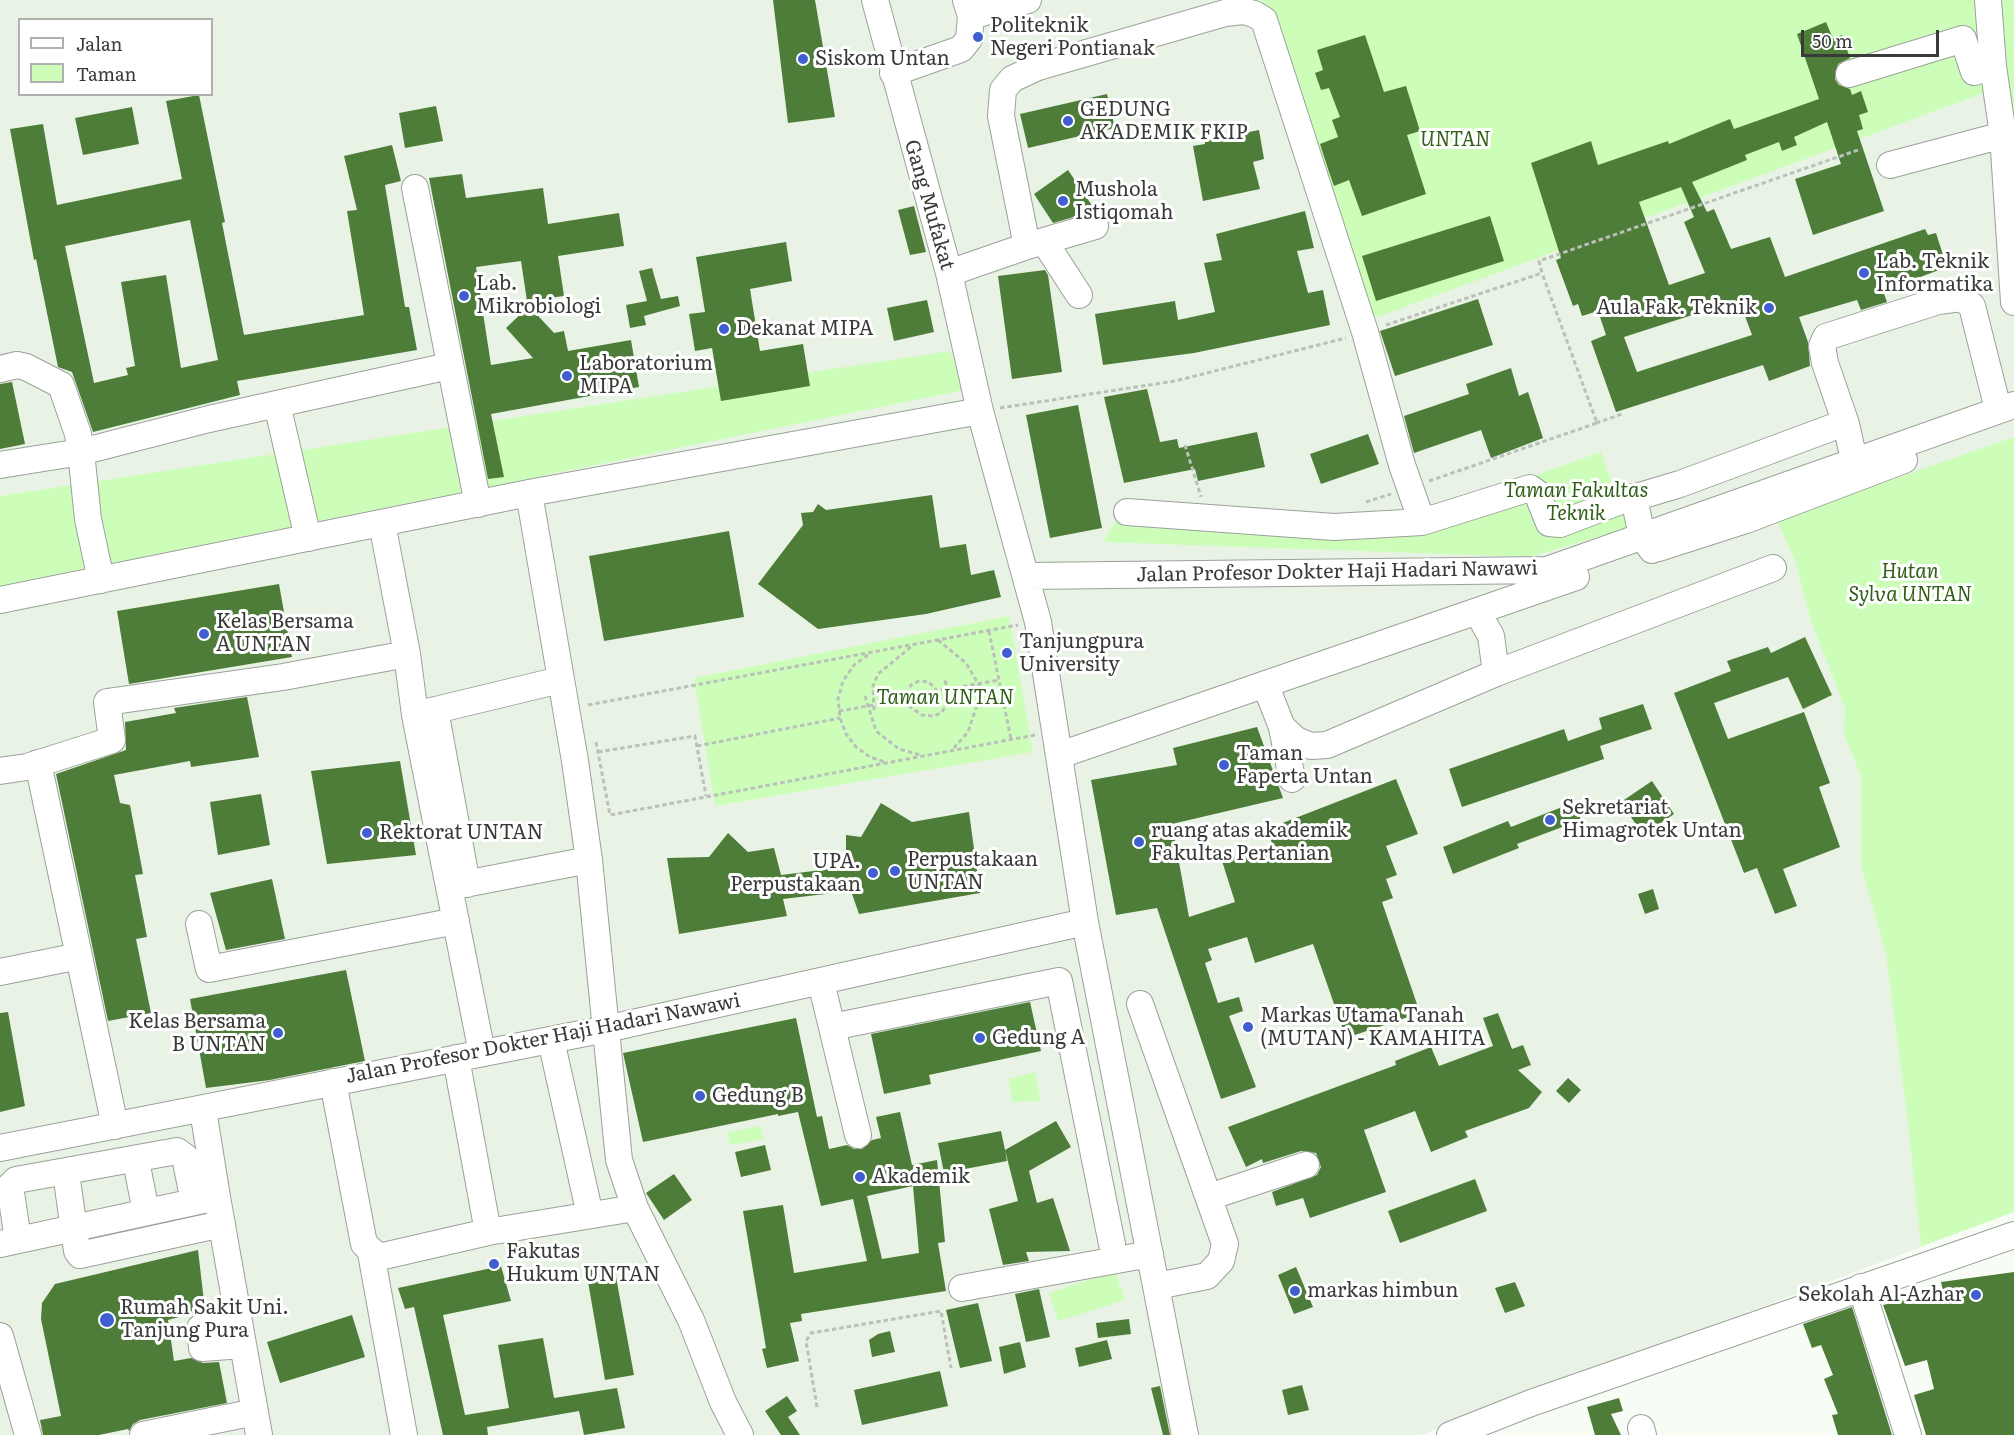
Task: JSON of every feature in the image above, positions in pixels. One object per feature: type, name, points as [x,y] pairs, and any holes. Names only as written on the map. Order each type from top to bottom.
[{"type":"street","name":"Gang Mufakat","points":[[875,0],[949,273],[980,411],[1038,622],[1085,922],[1185,1435]]},
{"type":"street","points":[[893,73],[961,49],[969,39],[969,8],[1028,0]]},
{"type":"street","points":[[1988,0],[1993,66],[2004,135],[2014,302]]},
{"type":"street","points":[[1079,295],[1035,243],[1001,116],[1004,90],[1012,79],[1038,67],[1225,13],[1243,11],[1264,20],[1365,332],[1422,522]]},
{"type":"street","points":[[1849,74],[1964,39],[1974,72],[1993,66]]},
{"type":"street","points":[[1890,165],[2004,135]]},
{"type":"street","points":[[415,188],[478,504]]},
{"type":"street","points":[[949,273],[1035,243],[1095,226]]},
{"type":"street","points":[[1860,467],[1825,363],[1822,346],[1826,337],[1938,301],[1962,298],[1972,306],[2009,411]]},
{"type":"street","points":[[0,369],[16,365],[26,367],[57,381],[78,434],[88,519],[101,580]]},
{"type":"street","points":[[0,465],[81,452],[277,404],[449,366]]},
{"type":"street","points":[[277,404],[308,538]]},
{"type":"street","points":[[0,600],[529,494],[980,411]]},
{"type":"street","name":"Jalan Profesor Dokter Haji Hadari Nawawi","points":[[1027,576],[1547,570],[1647,543],[1746,520],[1860,467],[2009,411]]},
{"type":"street","points":[[1127,512],[1334,527],[1422,522],[1530,488],[1537,493],[1549,523],[1560,524],[1631,497],[1680,484],[1836,426]]},
{"type":"street","points":[[529,494],[560,680],[577,707],[619,1160],[635,1208],[691,1320],[723,1402],[740,1435]]},
{"type":"street","points":[[1633,498],[1647,543]]},
{"type":"street","points":[[382,523],[407,654],[425,712],[458,885],[456,921],[482,1053]]},
{"type":"street","name":"Jalan Profesor Dokter Haji Hadari Nawawi","points":[[1058,743],[1265,684],[1477,611],[1647,543]]},
{"type":"street","points":[[1282,727],[1296,740],[1311,746],[1327,745],[1496,674],[1773,568]]},
{"type":"street","points":[[1477,611],[1491,636],[1496,674]]},
{"type":"street","points":[[0,771],[38,763],[112,740],[107,702],[283,678],[407,654]]},
{"type":"street","points":[[425,712],[560,680]]},
{"type":"street","points":[[1265,684],[1282,727],[1292,779]]},
{"type":"street","points":[[38,763],[115,1126]]},
{"type":"street","points":[[458,885],[590,860]]},
{"type":"street","points":[[199,924],[209,969],[456,921]]},
{"type":"street","name":"Jalan Profesor Dokter Haji Hadari Nawawi","points":[[0,1148],[606,1029],[1085,922]]},
{"type":"street","points":[[0,972],[79,956]]},
{"type":"street","points":[[832,1027],[1059,981],[1112,1244]]},
{"type":"street","points":[[821,982],[858,1135]]},
{"type":"street","points":[[1140,1004],[1225,1244],[1221,1261],[1207,1276],[1157,1286]]},
{"type":"street","points":[[551,1040],[590,1215]]},
{"type":"street","points":[[456,1058],[488,1232]]},
{"type":"street","points":[[333,1082],[364,1244],[371,1253],[379,1257],[488,1232],[635,1208]]},
{"type":"street","points":[[202,1110],[205,1200]]},
{"type":"street","points":[[142,1435],[257,1423],[222,1224],[205,1200],[185,1157],[177,1152],[12,1182],[10,1186],[9,1242],[205,1200]]},
{"type":"street","points":[[136,1161],[146,1212]]},
{"type":"street","points":[[1209,1197],[1306,1165]]},
{"type":"street","points":[[66,1173],[75,1227],[76,1251],[80,1255],[222,1224]]},
{"type":"street","points":[[1450,1435],[1499,1426],[1862,1287],[2014,1235]]},
{"type":"street","points":[[371,1253],[404,1435]]},
{"type":"street","points":[[962,1288],[1150,1254]]},
{"type":"street","points":[[1862,1287],[1908,1435]]},
{"type":"street","points":[[238,1318],[200,1328],[202,1348],[243,1345]]},
{"type":"street","points":[[0,1336],[28,1435]]},
{"type":"path","points":[[1596,423],[1539,261],[1861,149]]},
{"type":"path","points":[[980,411],[1174,381],[1239,367],[1365,332],[1542,273]]},
{"type":"path","points":[[1361,504],[1622,414]]},
{"type":"path","points":[[1185,445],[1202,498]]},
{"type":"path","points":[[577,707],[1038,622]]},
{"type":"path","points":[[989,631],[1011,739]]},
{"type":"path","points":[[938,640],[966,663],[979,685],[978,702],[968,732],[952,749]]},
{"type":"path","points":[[874,710],[873,686],[878,674],[913,645]]},
{"type":"path","points":[[870,654],[854,665],[843,681],[838,699],[840,718],[846,734],[856,747],[870,757],[886,762]]},
{"type":"path","points":[[944,679],[949,690],[949,702],[941,713],[934,717],[917,712],[909,706],[907,692],[919,681],[929,682],[937,691],[949,690],[979,685],[999,680]]},
{"type":"path","points":[[865,696],[876,731],[899,749],[922,755]]},
{"type":"path","points":[[839,711],[908,698]]},
{"type":"path","points":[[577,707],[590,714]]},
{"type":"path","points":[[697,746],[840,718]]},
{"type":"path","points":[[594,733],[610,815],[1011,739],[1058,743]]},
{"type":"path","points":[[598,752],[695,736],[706,796]]},
{"type":"path","points":[[817,1407],[806,1341],[811,1333],[941,1311],[951,1368]]},
{"type":"shaded area","name":"Tanjungpura University","points":[[0,0],[2014,0],[2014,1212],[1421,1435],[0,1435]]},
{"type":"green space","name":"UNTAN","points":[[1262,0],[1975,0],[1989,91],[1364,322]]},
{"type":"green space","points":[[1992,0],[2014,0],[2014,315]]},
{"type":"green space","points":[[950,351],[964,390],[0,586],[0,496]]},
{"type":"green space","name":"Hutan Sylva UNTAN","points":[[2014,437],[2014,1212],[1921,1246],[1886,954],[1861,865],[1861,776],[1844,734],[1845,708],[1811,621],[1795,561],[1777,520]]},
{"type":"green space","name":"Taman Fakultas Teknik","points":[[1601,452],[1627,528],[1530,557],[1103,542],[1126,504],[1283,532],[1426,514]]},
{"type":"green space","name":"Taman UNTAN","points":[[1009,616],[1033,752],[715,806],[694,678]]},
{"type":"green space","points":[[1035,1072],[1041,1101],[1012,1102],[1009,1079]]},
{"type":"green space","points":[[760,1126],[764,1139],[730,1145],[727,1133]]},
{"type":"green space","points":[[1115,1271],[1125,1300],[1058,1321],[1049,1293]]},
{"type":"building","name":"Siskom Untan","points":[[773,0],[815,0],[835,117],[788,123]]},
{"type":"building","points":[[1826,22],[1833,39],[1842,35],[1850,58],[1838,64],[1835,79],[1839,85],[1850,89],[1852,95],[1861,91],[1868,112],[1859,115],[1863,129],[1857,131],[1884,211],[1813,235],[1795,179],[1841,164],[1827,122],[1794,137],[1797,145],[1782,151],[1779,142],[1745,155],[1747,160],[1692,182],[1707,212],[1714,209],[1731,249],[1770,237],[1785,277],[1925,229],[1928,235],[1936,233],[1945,261],[1937,264],[1939,270],[1883,291],[1887,302],[1861,310],[1857,300],[1799,317],[1808,342],[1810,366],[1769,381],[1763,365],[1616,412],[1591,341],[1606,335],[1598,311],[1582,316],[1578,304],[1573,306],[1556,260],[1561,258],[1531,163],[1591,141],[1598,165],[1668,141],[1669,144],[1730,119],[1734,129],[1819,99],[1797,34]],"holes":[[[1681,187],[1694,217],[1684,222],[1705,273],[1669,285],[1639,202]],[[1739,300],[1752,335],[1637,372],[1624,337]]]},
{"type":"building","points":[[1365,35],[1384,92],[1406,86],[1420,131],[1407,135],[1426,194],[1362,216],[1349,180],[1334,186],[1329,172],[1320,144],[1338,137],[1332,120],[1340,117],[1329,88],[1321,90],[1315,73],[1323,70],[1317,50]]},
{"type":"building","name":"GEDUNG AKADEMIK FKIP","points":[[1107,94],[1115,128],[1028,148],[1020,114]]},
{"type":"building","points":[[199,96],[225,222],[222,223],[244,335],[364,315],[347,211],[357,210],[344,156],[392,145],[401,181],[385,185],[405,307],[409,307],[417,350],[237,381],[240,395],[93,432],[72,372],[58,367],[36,259],[34,260],[10,129],[43,124],[57,205],[182,179],[166,101]],"holes":[[[190,220],[218,360],[181,368],[166,275],[121,282],[135,366],[126,368],[128,375],[94,383],[65,246]]]},
{"type":"building","points":[[436,106],[443,141],[405,148],[399,113]]},
{"type":"building","points":[[132,107],[139,144],[83,155],[75,118]]},
{"type":"building","points":[[1259,130],[1264,159],[1253,162],[1260,189],[1203,201],[1193,146],[1205,144],[1205,141]]},
{"type":"building","name":"Mushola Istiqomah","points":[[1068,170],[1093,207],[1084,214],[1053,223],[1034,194]]},
{"type":"building","points":[[462,174],[466,198],[543,188],[548,224],[619,213],[624,246],[558,256],[564,296],[527,301],[521,261],[476,267],[491,365],[533,358],[506,328],[529,306],[554,333],[564,331],[568,351],[631,340],[639,387],[491,414],[504,477],[488,479],[429,178]]},
{"type":"building","points":[[914,206],[926,252],[910,255],[898,210]]},
{"type":"building","points":[[1305,211],[1314,248],[1297,251],[1308,293],[1323,290],[1330,325],[1194,353],[1103,365],[1095,314],[1175,301],[1178,320],[1215,312],[1204,263],[1222,260],[1216,234]]},
{"type":"building","points":[[1490,216],[1504,261],[1376,301],[1362,256]]},
{"type":"building","name":"Dekanat MIPA","points":[[786,242],[792,281],[750,289],[760,351],[803,344],[810,386],[721,401],[712,348],[695,351],[689,314],[705,312],[696,257]]},
{"type":"building","points":[[652,268],[661,299],[678,296],[680,306],[644,316],[646,325],[630,328],[626,305],[647,301],[639,271]]},
{"type":"building","points":[[1045,270],[1048,275],[1062,372],[1012,379],[998,276]]},
{"type":"building","points":[[1478,299],[1493,345],[1395,376],[1380,331]]},
{"type":"building","points":[[927,300],[934,332],[894,341],[887,308]]},
{"type":"building","points":[[1511,368],[1519,396],[1528,392],[1543,438],[1491,458],[1481,430],[1414,453],[1404,416],[1469,394],[1466,384]]},
{"type":"building","points":[[12,382],[25,444],[0,449],[0,384]]},
{"type":"building","points":[[1147,389],[1160,442],[1177,439],[1179,448],[1257,432],[1265,467],[1198,481],[1195,469],[1124,483],[1104,397]]},
{"type":"building","points":[[1078,405],[1102,528],[1050,538],[1026,415]]},
{"type":"building","points":[[1368,434],[1379,464],[1321,484],[1310,454]]},
{"type":"building","points":[[932,495],[940,548],[966,544],[971,575],[994,570],[1001,597],[926,614],[818,629],[758,584],[803,525],[801,513],[813,512],[818,504],[826,510]]},
{"type":"building","points":[[729,531],[744,617],[604,641],[589,556]]},
{"type":"building","name":"Kelas Bersama A UNTAN","points":[[279,584],[292,657],[129,684],[117,611]]},
{"type":"building","points":[[1805,637],[1832,695],[1803,709],[1788,677],[1714,703],[1728,739],[1804,712],[1830,783],[1819,787],[1840,847],[1783,869],[1797,906],[1775,914],[1757,868],[1744,873],[1674,693],[1731,671],[1727,661],[1768,647],[1771,653]]},
{"type":"building","points":[[247,697],[259,757],[191,767],[190,761],[114,775],[120,803],[130,805],[143,874],[135,875],[147,937],[136,939],[151,1013],[108,1021],[56,774],[126,750],[125,722],[176,713],[174,708]]},
{"type":"building","points":[[1643,704],[1652,729],[1600,746],[1604,759],[1462,807],[1449,769],[1564,729],[1568,741],[1602,729],[1599,718]]},
{"type":"building","points":[[1257,727],[1283,798],[1172,824],[1189,917],[1235,902],[1222,861],[1273,846],[1267,829],[1396,779],[1418,834],[1386,846],[1397,875],[1386,879],[1393,898],[1382,902],[1420,1013],[1346,1038],[1313,944],[1255,963],[1247,937],[1208,949],[1212,960],[1205,963],[1218,1003],[1239,997],[1243,1011],[1229,1016],[1256,1087],[1221,1099],[1157,908],[1116,915],[1091,780],[1177,765],[1173,748]]},
{"type":"building","name":"Rektorat UNTAN","points":[[400,761],[416,855],[327,864],[311,771]]},
{"type":"building","points":[[1652,781],[1674,814],[1643,835],[1621,802]]},
{"type":"building","points":[[261,794],[270,845],[218,855],[210,802]]},
{"type":"building","points":[[1575,802],[1581,820],[1517,844],[1519,848],[1453,874],[1443,847],[1508,821],[1511,827]]},
{"type":"building","name":"Perpustakaan UNTAN","points":[[881,803],[912,822],[969,812],[980,893],[859,914],[851,891],[783,899],[787,916],[679,934],[667,858],[709,857],[728,833],[748,852],[774,848],[781,875],[846,867],[846,835],[861,837]]},
{"type":"building","points":[[272,879],[285,939],[226,950],[210,893]]},
{"type":"building","points":[[1653,889],[1659,909],[1645,914],[1638,894]]},
{"type":"building","name":"Kelas Bersama B UNTAN","points":[[346,970],[365,1061],[270,1080],[206,1088],[190,999]]},
{"type":"building","name":"Gedung A","points":[[1030,1002],[1041,1051],[929,1075],[931,1084],[884,1094],[871,1034]]},
{"type":"building","points":[[8,1012],[25,1106],[0,1112],[0,1013]]},
{"type":"building","points":[[1498,1013],[1512,1049],[1523,1045],[1531,1065],[1518,1070],[1542,1092],[1529,1108],[1465,1131],[1468,1137],[1431,1152],[1415,1111],[1364,1130],[1386,1192],[1310,1218],[1303,1198],[1276,1206],[1272,1192],[1317,1175],[1321,1167],[1316,1153],[1301,1151],[1263,1163],[1262,1159],[1246,1167],[1228,1127],[1396,1065],[1395,1061],[1431,1047],[1439,1066],[1493,1046],[1483,1018]]},
{"type":"building","points":[[796,1018],[817,1117],[822,1116],[829,1149],[847,1145],[854,1149],[862,1149],[872,1140],[881,1138],[876,1117],[900,1112],[912,1165],[937,1160],[945,1242],[938,1243],[946,1291],[801,1314],[802,1321],[790,1323],[799,1361],[767,1368],[762,1349],[766,1348],[743,1211],[783,1205],[794,1273],[867,1261],[853,1199],[821,1206],[798,1112],[778,1116],[778,1114],[643,1142],[623,1053]],"holes":[[[913,1186],[919,1253],[882,1259],[867,1196]]]},
{"type":"building","points":[[1568,1078],[1581,1090],[1569,1103],[1556,1091]]},
{"type":"building","points":[[1056,1121],[1071,1147],[1029,1171],[1037,1203],[1053,1198],[1070,1251],[1026,1252],[1029,1261],[1003,1265],[989,1209],[1018,1201],[1005,1150]]},
{"type":"building","points":[[1001,1131],[1007,1161],[944,1173],[938,1143]]},
{"type":"building","points":[[765,1145],[771,1170],[741,1177],[735,1152]]},
{"type":"building","points":[[674,1174],[692,1200],[664,1220],[646,1193]]},
{"type":"building","points":[[1475,1179],[1487,1211],[1400,1243],[1388,1211]]},
{"type":"building","points":[[198,1250],[205,1310],[168,1320],[174,1361],[191,1358],[203,1363],[219,1362],[227,1403],[140,1420],[133,1424],[129,1431],[128,1429],[99,1435],[43,1435],[40,1420],[61,1416],[41,1319],[42,1303],[55,1284]]},
{"type":"building","points":[[501,1266],[511,1301],[443,1315],[465,1415],[509,1408],[498,1345],[543,1338],[554,1398],[617,1388],[625,1428],[584,1435],[579,1411],[487,1427],[488,1435],[443,1435],[414,1307],[405,1309],[398,1288]]},
{"type":"building","points":[[614,1266],[634,1375],[605,1380],[586,1270]]},
{"type":"building","name":"markas himbun","points":[[1296,1267],[1313,1307],[1294,1314],[1278,1275]]},
{"type":"building","points":[[2014,1272],[2014,1435],[1926,1435],[1914,1395],[1934,1389],[1927,1360],[1905,1366],[1883,1305],[1943,1291],[1941,1282]]},
{"type":"building","points":[[1515,1282],[1525,1306],[1505,1313],[1495,1288]]},
{"type":"building","points":[[1039,1289],[1050,1337],[1026,1342],[1015,1294]]},
{"type":"building","points":[[978,1303],[992,1361],[960,1368],[946,1310]]},
{"type":"building","points":[[1852,1307],[1892,1435],[1838,1435],[1832,1415],[1838,1414],[1824,1379],[1833,1375],[1821,1345],[1812,1348],[1803,1324]]},
{"type":"building","points":[[352,1315],[365,1357],[280,1383],[267,1342]]},
{"type":"building","points":[[1129,1319],[1131,1334],[1098,1338],[1096,1323]]},
{"type":"building","points":[[890,1331],[895,1352],[872,1357],[869,1340],[878,1334]]},
{"type":"building","points":[[1107,1340],[1112,1359],[1079,1367],[1075,1348]]},
{"type":"building","points":[[1020,1342],[1026,1367],[1004,1374],[999,1347]]},
{"type":"building","points":[[940,1371],[948,1406],[862,1425],[854,1390]]},
{"type":"building","points":[[1302,1385],[1309,1410],[1288,1415],[1282,1390]]},
{"type":"building","points":[[1160,1386],[1170,1435],[1163,1435],[1151,1388]]},
{"type":"building","points":[[787,1396],[797,1411],[788,1417],[800,1435],[781,1435],[765,1411]]},
{"type":"building","points":[[1619,1398],[1623,1411],[1611,1414],[1621,1435],[1595,1435],[1587,1407]]},
{"type":"place","name":"Politeknik Negeri Pontianak","points":[[978,37]]},
{"type":"place","name":"Siskom Untan","points":[[803,59]]},
{"type":"place","name":"GEDUNG AKADEMIK FKIP","points":[[1068,121]]},
{"type":"place","name":"Mushola Istiqomah","points":[[1063,201]]},
{"type":"place","name":"Lab. Teknik Informatika","points":[[1864,273]]},
{"type":"place","name":"Lab. Mikrobiologi","points":[[464,296]]},
{"type":"place","name":"Aula Fak. Teknik","points":[[1769,308]]},
{"type":"place","name":"Dekanat MIPA","points":[[724,329]]},
{"type":"place","name":"Laboratorium MIPA","points":[[567,376]]},
{"type":"place","name":"Kelas Bersama A UNTAN","points":[[204,634]]},
{"type":"place","name":"Tanjungpura University","points":[[1007,653]]},
{"type":"place","name":"Taman Faperta Untan","points":[[1224,765]]},
{"type":"place","name":"Sekretariat Himagrotek Untan","points":[[1550,820]]},
{"type":"place","name":"Rektorat UNTAN","points":[[367,833]]},
{"type":"place","name":"ruang atas akademik Fakultas Pertanian","points":[[1139,842]]},
{"type":"place","name":"Perpustakaan UNTAN","points":[[895,871]]},
{"type":"place","name":"UPA. Perpustakaan","points":[[873,873]]},
{"type":"place","name":"Markas Utama Tanah (MUTAN) - KAMAHITA","points":[[1248,1027]]},
{"type":"place","name":"Kelas Bersama B UNTAN","points":[[278,1033]]},
{"type":"place","name":"Gedung A","points":[[980,1038]]},
{"type":"place","name":"Gedung B","points":[[700,1096]]},
{"type":"place","name":"Akademik","points":[[860,1177]]},
{"type":"place","name":"Fakutas Hukum UNTAN","points":[[494,1264]]},
{"type":"place","name":"markas himbun","points":[[1295,1291]]},
{"type":"place","name":"Sekolah Al-Azhar","points":[[1976,1295]]},
{"type":"place","name":"Rumah Sakit Uni. Tanjung Pura","points":[[107,1320]]}]
